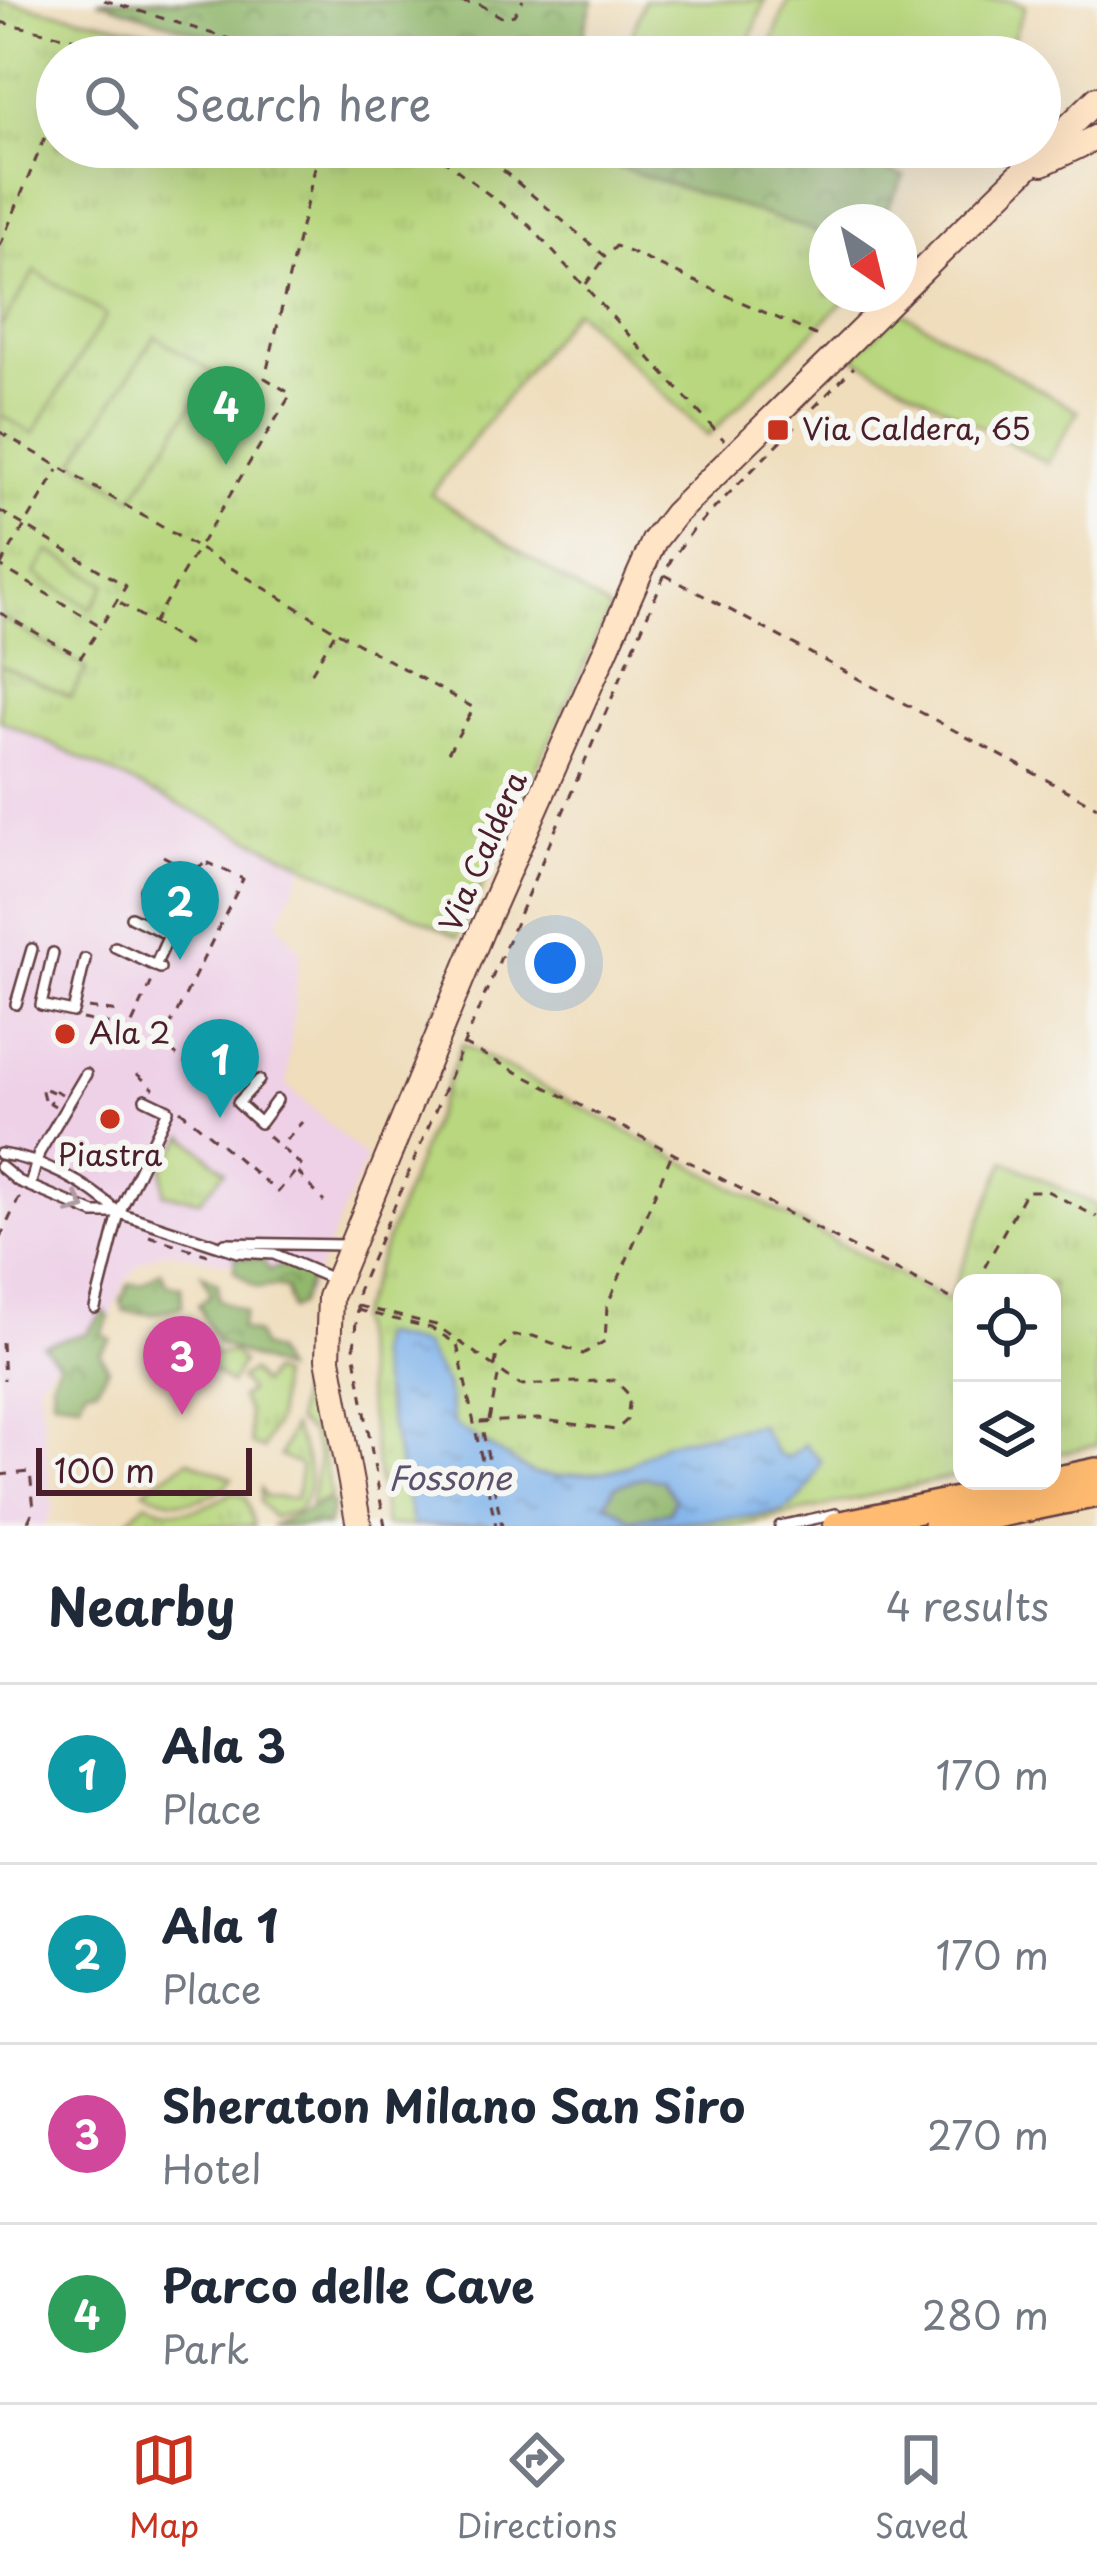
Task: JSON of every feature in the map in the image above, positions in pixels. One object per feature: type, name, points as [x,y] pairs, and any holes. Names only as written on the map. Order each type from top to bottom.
[{"type":"main road","points":[[837,1526],[1097,1472]]},
{"type":"main road","points":[[937,1526],[1097,1493]]},
{"type":"street","name":"Via Caldera","points":[[1061,134],[1097,99]]},
{"type":"street","points":[[1061,155],[1097,137]]},
{"type":"street","name":"Via Caldera","points":[[917,275],[1026,168]]},
{"type":"street","points":[[1015,179],[1036,168]]},
{"type":"street","name":"Via Caldera","points":[[359,1526],[328,1359],[335,1280],[348,1245],[654,541],[736,452],[880,312]]},
{"type":"lane","points":[[489,838],[517,851]]},
{"type":"lane","points":[[145,890],[188,905]]},
{"type":"lane","points":[[115,947],[158,967],[172,936],[130,917]]},
{"type":"lane","points":[[16,1004],[32,949]]},
{"type":"lane","points":[[53,953],[40,1009],[72,1014],[85,959]]},
{"type":"lane","points":[[23,1186],[28,1160],[39,1153],[86,1074]]},
{"type":"lane","points":[[259,1081],[235,1106],[258,1126],[277,1100]]},
{"type":"lane","points":[[94,1308],[118,1213],[168,1110],[145,1099]]},
{"type":"lane","points":[[23,1186],[40,1166],[39,1153]]},
{"type":"lane","points":[[0,1154],[28,1160],[98,1193],[118,1213]]},
{"type":"lane","points":[[0,1166],[23,1186],[94,1213],[118,1213],[238,1252],[274,1253],[335,1280]]},
{"type":"lane","points":[[220,1244],[348,1245]]},
{"type":"lane","points":[[1061,1467],[1097,1460]]},
{"type":"lane","points":[[780,1526],[953,1490]]},
{"type":"lane","points":[[992,1526],[1097,1504]]},
{"type":"path","points":[[104,0],[220,36]]},
{"type":"path","points":[[443,0],[482,5],[503,18],[514,15],[524,0]]},
{"type":"path","points":[[0,22],[74,36]]},
{"type":"path","points":[[0,246],[36,159]]},
{"type":"path","points":[[153,623],[292,394],[265,378],[315,168]]},
{"type":"path","points":[[455,168],[530,226],[736,452]]},
{"type":"path","points":[[501,168],[606,257]]},
{"type":"path","points":[[585,286],[616,246],[836,343]]},
{"type":"path","points":[[386,1526],[354,1350],[355,1307],[462,1044],[664,575],[692,531],[849,376],[854,367],[850,359]]},
{"type":"path","points":[[0,432],[474,708],[446,756]]},
{"type":"path","points":[[59,469],[0,566],[101,626]]},
{"type":"path","points":[[0,511],[126,586],[81,657],[0,613]]},
{"type":"path","points":[[664,575],[1097,807]]},
{"type":"path","points":[[116,602],[195,649]]},
{"type":"path","points":[[309,677],[337,631]]},
{"type":"path","points":[[163,856],[189,870],[209,863],[243,879],[161,1042],[235,1106]]},
{"type":"path","points":[[188,905],[209,863]]},
{"type":"path","points":[[72,1014],[130,1028],[158,967]]},
{"type":"path","points":[[72,1014],[119,1012]]},
{"type":"path","points":[[462,1044],[953,1299]]},
{"type":"path","points":[[137,1074],[154,1089]]},
{"type":"path","points":[[44,1099],[41,1087],[55,1093]]},
{"type":"path","points":[[172,1104],[278,1192],[301,1165],[258,1126]]},
{"type":"path","points":[[286,1140],[302,1122]]},
{"type":"path","points":[[495,1368],[497,1352],[512,1336],[533,1336],[583,1354],[605,1341],[607,1306],[672,1154]]},
{"type":"path","points":[[296,1170],[324,1202]]},
{"type":"path","points":[[0,1238],[23,1186]]},
{"type":"path","points":[[981,1274],[1026,1191],[1047,1191],[1097,1217]]},
{"type":"path","points":[[355,1307],[436,1325],[499,1375],[520,1385],[615,1380],[630,1396],[632,1408],[616,1430],[538,1419],[478,1422]]},
{"type":"path","points":[[355,1307],[431,1328],[457,1344],[499,1526]]},
{"type":"path","points":[[2,1342],[4,1380]]},
{"type":"path","points":[[489,1420],[499,1375]]},
{"type":"path","points":[[0,1475],[30,1472],[34,1509],[26,1526]]},
{"type":"shaded area","points":[[0,720],[305,865],[277,922],[300,949],[286,1085],[366,1158],[306,1297],[252,1268],[167,1251],[141,1262],[124,1284],[101,1339],[61,1356],[38,1380],[53,1510],[45,1526],[0,1526]]},
{"type":"green space","points":[[0,0],[172,36],[36,36],[36,168],[621,168],[809,229],[809,312],[833,312],[708,436],[574,310],[431,494],[610,610],[458,937],[0,720]]},
{"type":"green space","points":[[97,0],[593,0],[585,36],[208,36]]},
{"type":"green space","points":[[644,0],[765,0],[752,36],[631,36]]},
{"type":"green space","points":[[788,0],[1008,0],[1025,6],[1014,36],[774,36]]},
{"type":"green space","points":[[621,168],[882,168],[904,176],[889,204],[809,204],[809,229]]},
{"type":"green space","points":[[35,271],[106,315],[33,434],[0,414],[0,328]]},
{"type":"green space","points":[[902,312],[1078,411],[1047,463],[853,357]]},
{"type":"green space","points":[[155,336],[213,373],[133,498],[75,461]]},
{"type":"green space","points":[[49,551],[106,584],[92,608],[35,574]]},
{"type":"green space","points":[[0,617],[86,668],[71,697],[0,665]]},
{"type":"green space","points":[[462,1044],[948,1301],[953,1289],[953,1477],[738,1526],[385,1526],[356,1320]]},
{"type":"green space","points":[[185,1136],[225,1171],[200,1200],[164,1194],[163,1169]]},
{"type":"green space","points":[[1005,1161],[1097,1206],[1097,1445],[1061,1453],[1061,1274],[959,1274]]},
{"type":"green space","points":[[235,1257],[263,1260],[269,1270],[288,1264],[311,1279],[299,1305],[291,1309],[286,1288],[258,1288],[234,1271]]},
{"type":"green space","points":[[161,1271],[167,1284],[181,1287],[182,1306],[154,1314],[124,1311],[121,1300],[129,1284],[142,1284]]},
{"type":"green space","points":[[202,1274],[218,1284],[218,1299],[245,1312],[240,1329],[256,1334],[261,1347],[273,1351],[283,1371],[217,1343],[198,1305],[211,1294]]},
{"type":"green space","points":[[104,1311],[109,1317],[102,1334],[111,1340],[100,1353],[108,1368],[97,1387],[85,1389],[80,1402],[53,1399],[52,1379],[59,1363],[43,1345],[87,1333]]},
{"type":"green space","points":[[209,1345],[215,1355],[232,1352],[242,1362],[230,1384],[212,1370],[196,1368],[194,1350]]},
{"type":"green space","points":[[251,1371],[261,1384],[270,1372],[279,1376],[277,1418],[263,1449],[251,1444],[248,1412],[240,1398],[249,1391],[239,1379]]},
{"type":"green space","points":[[310,1383],[331,1498],[310,1507],[319,1458],[311,1433],[296,1422],[299,1385]]},
{"type":"green space","points":[[292,1427],[306,1459],[308,1490],[297,1511],[273,1517],[260,1502],[261,1489],[266,1497],[296,1498],[301,1466],[280,1456]]},
{"type":"green space","points":[[189,1460],[232,1478],[213,1494],[191,1501],[167,1500],[144,1490]]},
{"type":"green space","points":[[644,1477],[661,1480],[675,1498],[670,1512],[631,1519],[606,1502],[615,1486]]},
{"type":"green space","points":[[232,1492],[246,1497],[254,1526],[122,1526],[146,1502],[168,1510],[190,1510]]},
{"type":"green space","points":[[326,1501],[333,1504],[328,1526],[270,1526]]},
{"type":"water","name":"Fossone","points":[[379,1335],[423,1345],[446,1385],[454,1425],[534,1474],[604,1472],[627,1466],[666,1442],[759,1425],[777,1454],[787,1458],[805,1444],[821,1461],[797,1502],[783,1511],[755,1516],[606,1524],[413,1526],[375,1354]],"holes":[[[644,1477],[661,1480],[675,1498],[670,1512],[631,1519],[606,1502],[615,1486]]]},
{"type":"place","name":"Via Caldera, 65","points":[[778,430]]},
{"type":"place","name":"Parco delle Cave","points":[[226,465]]},
{"type":"place","name":"Ala 1","points":[[180,960]]},
{"type":"place","name":"Ala 2","points":[[65,1034]]},
{"type":"place","name":"Ala 3","points":[[220,1118]]},
{"type":"place","name":"Piastra","points":[[110,1119]]},
{"type":"place","name":"Sheraton Milano San Siro","points":[[182,1415]]}]
